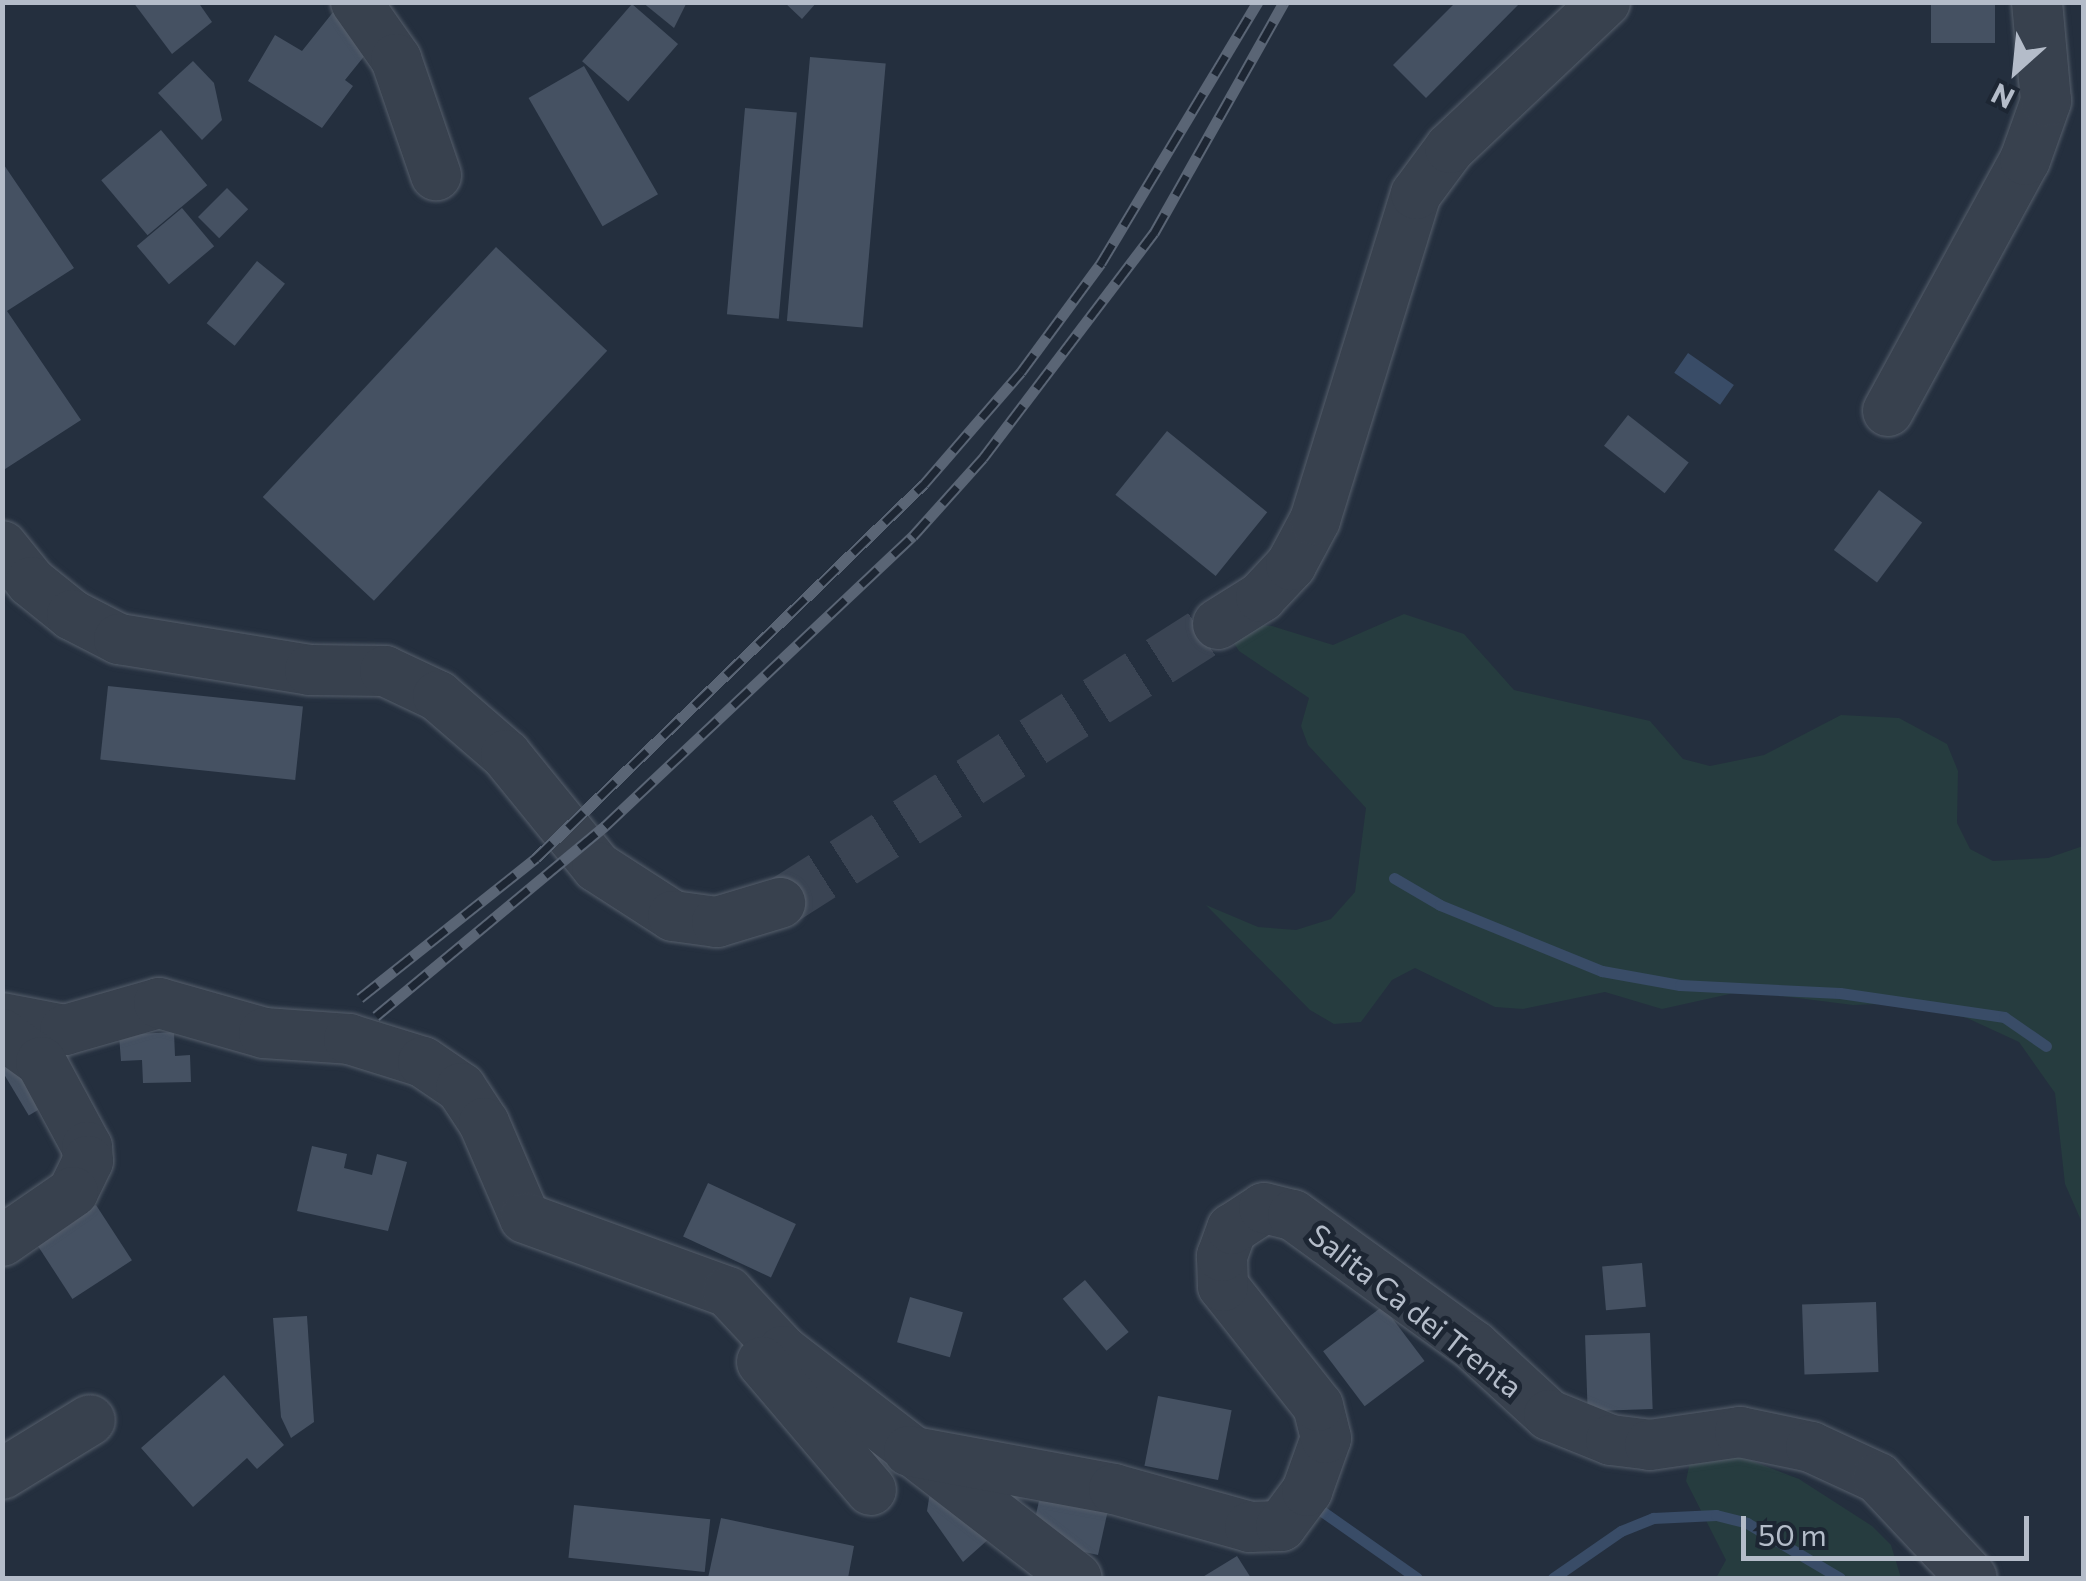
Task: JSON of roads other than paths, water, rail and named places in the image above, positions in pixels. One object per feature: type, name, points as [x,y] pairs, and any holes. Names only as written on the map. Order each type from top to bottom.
[{"type":"street","points":[[356,2],[396,59],[436,175]]},
{"type":"street","points":[[1218,624],[1260,597],[1291,565],[1315,520],[1416,194],[1450,148],[1606,2]]},
{"type":"street","points":[[1888,411],[2025,160],[2046,100],[2037,2]]},
{"type":"street","points":[[2,546],[31,582],[119,639],[310,670],[385,671],[469,718],[598,867],[632,894],[673,916],[717,922],[780,903]]},
{"type":"street","points":[[2,1018],[65,1030],[159,1003],[264,1033],[349,1039],[423,1062],[461,1088],[484,1123],[525,1218],[529,1240],[567,1262],[691,1306],[746,1343],[871,1490]]},
{"type":"street","points":[[2,1034],[41,1062],[87,1147],[88,1161],[73,1192],[2,1242]]},
{"type":"street","name":"Salita Ca dei Trenta","points":[[908,1451],[1114,1489],[1250,1528],[1281,1526],[1308,1491],[1326,1438],[1318,1406],[1223,1286],[1222,1256],[1232,1229],[1264,1208],[1293,1215],[1429,1314],[1549,1414],[1611,1440],[1650,1445],[1740,1432],[1811,1447],[1878,1478],[1972,1578]]},
{"type":"street","points":[[525,1218],[728,1292],[784,1352],[1077,1578]]},
{"type":"street","points":[[2,1474],[90,1420]]},
{"type":"water","points":[[1688,353],[1734,385],[1720,405],[1674,373]]},
{"type":"waterway","points":[[1394,878],[1440,905],[1602,971],[1680,985],[1840,993],[2004,1017],[2046,1046]]},
{"type":"waterway","points":[[1316,1507],[1417,1578]]},
{"type":"waterway","points":[[1553,1578],[1621,1531],[1653,1518],[1716,1515],[1747,1523],[1840,1578]]},
{"type":"tunnel","points":[[780,903],[1218,624]]},
{"type":"railway","points":[[360,998],[536,858],[924,484],[1021,372],[1101,263],[1258,2]]},
{"type":"railway","points":[[376,1016],[605,826],[913,536],[983,458],[1154,233],[1284,2]]}]
